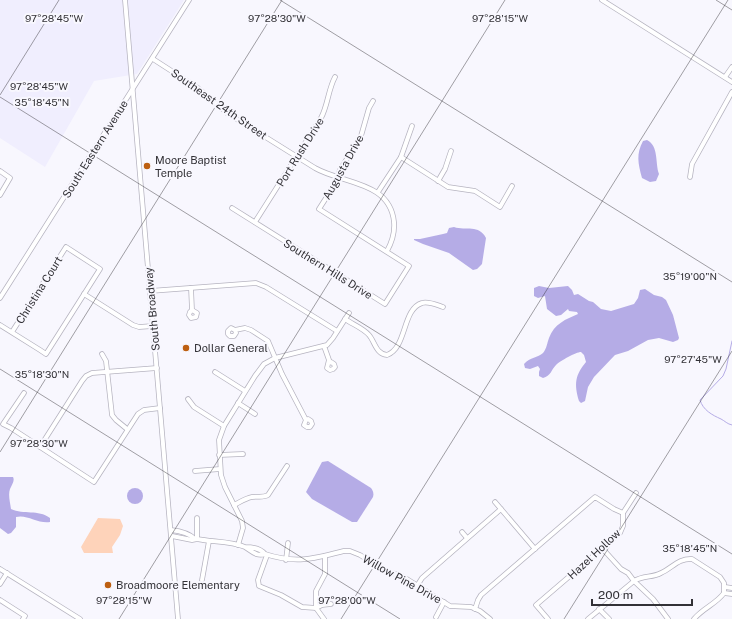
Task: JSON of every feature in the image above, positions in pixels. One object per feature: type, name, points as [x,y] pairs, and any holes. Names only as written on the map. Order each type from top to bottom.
[{"type":"street","name":"South Broadway","points":[[124,0],[172,536],[178,619]]},
{"type":"street","name":"South Eastern Avenue","points":[[0,297],[189,0]]},
{"type":"street","points":[[602,0],[732,80]]},
{"type":"street","name":"Southeast 24th Street","points":[[152,59],[206,93],[228,113],[296,157],[320,171],[378,192]]},
{"type":"street","points":[[725,77],[732,67]]},
{"type":"street","name":"Port Rush Drive","points":[[255,222],[324,113],[331,85],[335,77]]},
{"type":"street","points":[[690,177],[692,164],[732,92]]},
{"type":"street","name":"Augusta Drive","points":[[373,101],[369,108],[362,136],[340,170],[335,184],[319,209],[387,251]]},
{"type":"street","points":[[387,251],[393,234],[394,219],[390,208],[378,192],[401,157],[412,126]]},
{"type":"street","points":[[438,181],[445,169],[451,151]]},
{"type":"street","points":[[401,157],[438,181],[452,188],[475,191],[500,207],[512,186]]},
{"type":"street","points":[[0,171],[10,178],[0,195]]},
{"type":"street","name":"Southern Hills Drive","points":[[232,208],[385,304],[409,266],[387,251]]},
{"type":"street","name":"Christina Court","points":[[12,332],[66,247],[100,268],[84,294]]},
{"type":"street","points":[[150,291],[256,282],[337,331]]},
{"type":"street","points":[[191,288],[192,310]]},
{"type":"street","points":[[0,325],[46,354],[84,294],[133,325],[139,327],[153,326]]},
{"type":"street","points":[[345,319],[368,334],[378,351],[387,356],[395,350],[401,340],[408,319],[417,305],[426,303],[443,307]]},
{"type":"street","points":[[238,545],[243,524],[222,481],[220,469],[219,440],[224,426],[245,391],[264,364],[275,358],[324,346],[331,342],[349,313]]},
{"type":"street","points":[[235,330],[245,328],[266,339],[306,420]]},
{"type":"street","points":[[324,346],[329,363]]},
{"type":"street","points":[[102,354],[106,361],[112,415],[116,420],[128,428]]},
{"type":"street","points":[[40,447],[84,378],[92,374],[157,368]]},
{"type":"street","points":[[215,372],[245,391]]},
{"type":"street","points":[[24,393],[3,424],[94,482],[128,428],[141,412],[148,409],[160,408]]},
{"type":"street","points":[[188,399],[194,407],[224,426]]},
{"type":"street","points":[[238,403],[255,414]]},
{"type":"street","points":[[219,455],[243,454]]},
{"type":"street","points":[[234,505],[254,496],[263,497],[268,495],[287,466]]},
{"type":"street","points":[[195,471],[220,469]]},
{"type":"street","name":"Hazel Hollow","points":[[548,619],[536,605],[620,533],[623,526],[623,513],[636,493]]},
{"type":"street","points":[[475,609],[481,595],[595,497],[623,513]]},
{"type":"street","points":[[495,502],[535,549]]},
{"type":"street","points":[[417,586],[422,578],[501,509]]},
{"type":"street","points":[[196,539],[197,518]]},
{"type":"street","name":"Willow Pine Drive","points":[[171,530],[183,532],[193,536],[196,539]]},
{"type":"street","points":[[462,532],[467,538]]},
{"type":"street","name":"Willow Pine Drive","points":[[172,536],[188,540],[196,539],[238,545],[245,547],[255,554],[266,554],[286,560],[302,560],[350,551],[360,555],[386,571],[402,576],[450,606],[471,607],[480,611],[490,619]]},
{"type":"street","points":[[202,580],[209,541]]},
{"type":"street","points":[[286,560],[288,543]]},
{"type":"street","points":[[602,548],[653,599],[668,619]]},
{"type":"street","points":[[255,590],[258,586],[258,580],[266,554]]},
{"type":"street","points":[[324,556],[325,574],[316,591],[316,608],[324,619]]},
{"type":"street","points":[[588,619],[634,580],[641,576],[661,573],[679,561],[687,559],[692,559],[720,577],[723,580],[725,587],[724,593],[719,600],[702,610],[694,619]]},
{"type":"street","points":[[0,569],[80,619]]},
{"type":"street","points":[[0,584],[7,573]]},
{"type":"street","points":[[258,586],[281,595],[302,607],[316,608],[322,605],[331,604]]},
{"type":"street","points":[[725,587],[732,588]]},
{"type":"street","points":[[724,593],[732,594]]},
{"type":"street","points":[[0,600],[24,618]]},
{"type":"street","points":[[436,617],[444,602]]},
{"type":"street","points":[[600,609],[609,619]]},
{"type":"shaded area","points":[[0,0],[184,0],[137,74],[94,81],[45,167],[0,138]]},
{"type":"shaded area","points":[[647,140],[651,143],[655,150],[659,174],[656,181],[650,182],[642,178],[638,159],[639,150],[643,141]]},
{"type":"shaded area","points":[[449,228],[476,229],[486,238],[482,264],[477,269],[473,270],[449,253],[414,240],[447,233]]},
{"type":"shaded area","points":[[539,286],[549,288],[568,286],[574,295],[578,294],[593,302],[601,309],[611,311],[634,304],[638,298],[640,290],[645,289],[666,300],[673,315],[679,338],[673,342],[659,338],[648,340],[628,351],[615,355],[594,377],[588,387],[585,401],[581,403],[577,395],[576,380],[586,362],[584,355],[581,352],[561,361],[546,377],[543,378],[539,376],[540,369],[538,366],[530,369],[525,368],[524,364],[526,362],[543,353],[554,329],[565,320],[578,314],[577,312],[569,311],[568,309],[561,315],[556,316],[547,309],[545,296],[538,298],[534,296],[534,288]]},
{"type":"shaded area","points":[[328,461],[371,488],[373,491],[373,497],[357,522],[352,522],[312,499],[306,492],[322,462]]},
{"type":"shaded area","points":[[0,477],[14,478],[9,494],[11,509],[21,512],[45,515],[50,518],[50,522],[41,522],[20,516],[16,517],[16,527],[11,533],[8,534],[0,528]]},
{"type":"shaded area","points":[[132,488],[138,488],[143,493],[141,502],[138,504],[132,504],[127,499],[127,493]]},
{"type":"shaded area","points":[[98,518],[120,519],[123,526],[120,535],[112,547],[113,553],[84,553],[81,547]]},
{"type":"waterway","points":[[732,341],[723,376],[700,400],[701,404],[708,412],[732,425]]},
{"type":"place","name":"Moore Baptist Temple","points":[[147,166]]},
{"type":"place","name":"Dollar General","points":[[186,348]]},
{"type":"place","name":"Broadmoore Elementary","points":[[108,585]]}]
